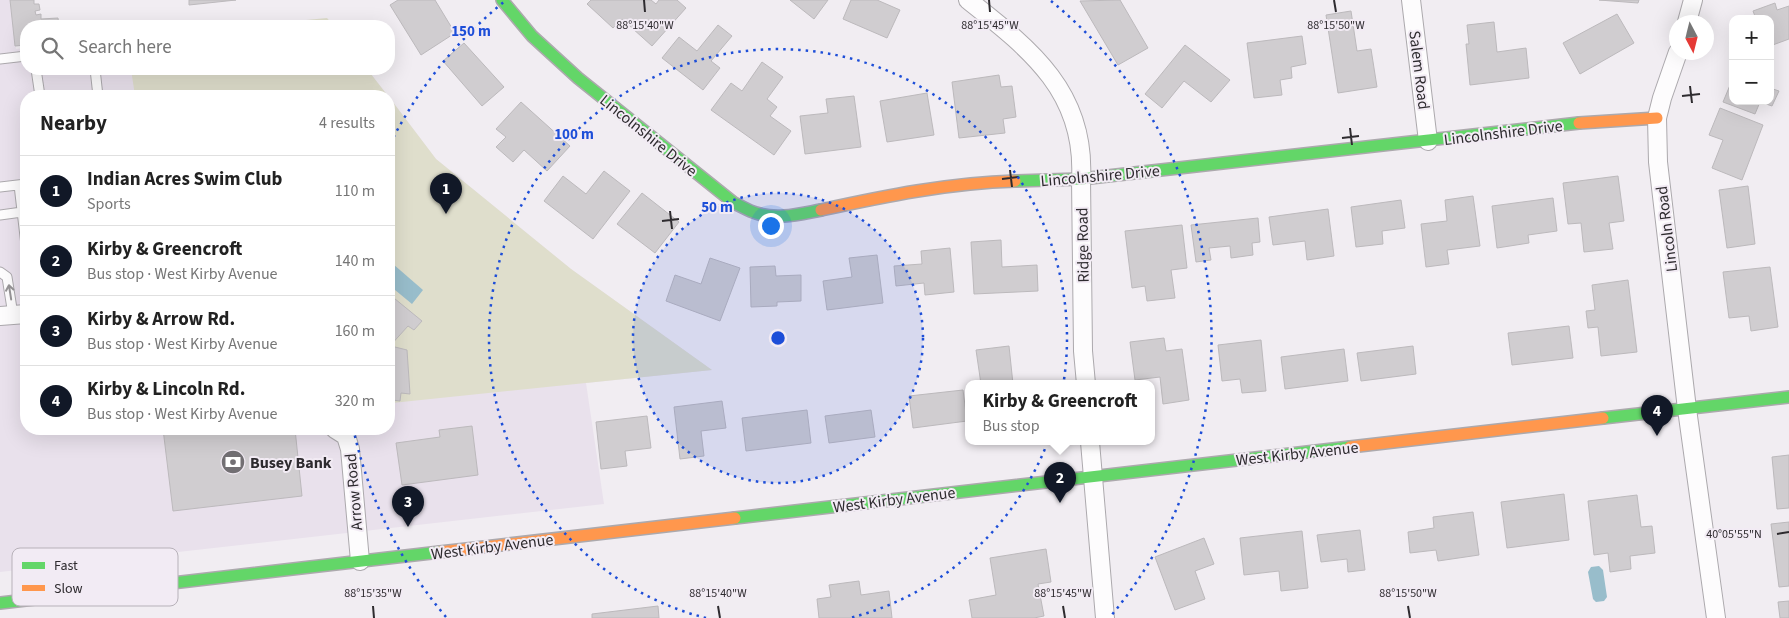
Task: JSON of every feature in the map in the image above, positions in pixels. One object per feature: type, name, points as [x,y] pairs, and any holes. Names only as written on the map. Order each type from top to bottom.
[{"type":"main road","name":"Lincolnshire Drive","points":[[502,0],[532,36],[578,78],[734,202],[756,213],[773,216],[790,216],[940,187],[1009,181],[1081,179],[1601,121],[1657,118]]},
{"type":"main road","name":"West Kirby Avenue","points":[[178,582],[1789,397]]},
{"type":"street","name":"Ridge Road","points":[[968,0],[1039,62],[1066,98],[1075,119],[1081,150],[1083,351],[1086,380]]},
{"type":"street","name":"Salem Road","points":[[1411,0],[1428,141]]},
{"type":"street","points":[[1689,15],[1693,0]]},
{"type":"street","name":"Lincoln Road","points":[[1675,60],[1657,118],[1658,162],[1687,409],[1716,618]]},
{"type":"street","name":"Arrow Road","points":[[346,435],[350,449],[360,561]]},
{"type":"street","points":[[1090,445],[1105,618]]},
{"type":"lane","points":[[0,59],[20,57]]},
{"type":"lane","points":[[37,75],[39,90]]},
{"type":"lane","points":[[96,75],[97,90]]},
{"type":"lane","points":[[0,187],[20,184]]},
{"type":"lane","points":[[0,215],[20,212]]},
{"type":"lane","points":[[0,272],[7,277],[13,315]]},
{"type":"shaded area","points":[[0,0],[10,0],[16,49],[20,49],[20,75],[372,75],[383,90],[20,90],[20,435],[395,435],[395,105],[436,159],[571,269],[712,370],[586,383],[604,504],[178,552],[178,548],[12,548],[12,571],[0,572]]},
{"type":"green space","points":[[327,18],[329,20],[306,20]]},
{"type":"green space","points":[[132,75],[372,75],[383,90],[134,90]]},
{"type":"green space","points":[[395,105],[436,159],[571,269],[712,370],[395,403]]},
{"type":"water","points":[[395,266],[423,290],[412,304],[395,290]]},
{"type":"water","points":[[1599,566],[1603,570],[1607,597],[1604,601],[1596,602],[1593,599],[1588,572],[1591,567]]},
{"type":"building","points":[[10,0],[34,0],[34,4],[39,4],[40,10],[35,11],[36,15],[41,14],[41,19],[58,18],[58,20],[20,20],[20,46],[15,46]]},
{"type":"building","points":[[189,0],[236,0],[189,5]]},
{"type":"building","points":[[398,0],[435,0],[455,33],[421,55],[390,5]]},
{"type":"building","points":[[591,0],[651,0],[656,4],[659,0],[677,0],[686,8],[652,46],[622,19],[613,28],[587,4]]},
{"type":"building","points":[[790,0],[828,0],[814,19]]},
{"type":"building","points":[[851,0],[877,0],[900,10],[887,38],[843,19]]},
{"type":"building","points":[[1120,0],[1148,48],[1118,65],[1080,1]]},
{"type":"building","points":[[1599,0],[1639,0],[1638,3]]},
{"type":"building","points":[[1775,3],[1777,10],[1789,6],[1789,39],[1774,45],[1774,15],[1754,15],[1753,11]]},
{"type":"building","points":[[1351,11],[1357,51],[1371,49],[1377,87],[1338,93],[1326,15]]},
{"type":"building","points":[[1617,14],[1634,43],[1580,74],[1563,43]]},
{"type":"building","points":[[1494,22],[1497,52],[1526,48],[1529,78],[1470,85],[1466,44],[1469,44],[1467,25]]},
{"type":"building","points":[[718,25],[732,36],[711,61],[720,68],[703,90],[662,58],[679,37],[697,51]]},
{"type":"building","points":[[1302,36],[1306,64],[1291,67],[1292,78],[1280,80],[1282,95],[1254,98],[1247,43]]},
{"type":"building","points":[[464,43],[504,87],[482,106],[443,61]]},
{"type":"building","points":[[1185,45],[1230,80],[1211,102],[1184,81],[1162,108],[1145,94]]},
{"type":"building","points":[[762,62],[783,77],[767,99],[777,107],[770,116],[791,131],[774,155],[711,110],[731,83],[742,91]]},
{"type":"building","points":[[999,75],[1001,87],[1012,86],[1016,117],[1003,119],[1005,133],[959,138],[952,82]]},
{"type":"building","points":[[1729,88],[1729,104],[1723,102]]},
{"type":"building","points":[[1774,89],[1779,91],[1774,102]]},
{"type":"building","points":[[927,93],[934,135],[887,142],[880,101]]},
{"type":"building","points":[[854,96],[861,147],[805,154],[800,116],[828,113],[826,99]]},
{"type":"building","points":[[521,102],[570,146],[547,171],[524,150],[513,162],[496,147],[506,137],[496,129]]},
{"type":"building","points":[[1731,105],[1759,105],[1755,114]]},
{"type":"building","points":[[1720,108],[1763,125],[1742,180],[1712,168],[1723,140],[1709,135]]},
{"type":"building","points":[[604,171],[630,191],[593,239],[544,201],[563,176],[586,194]]},
{"type":"building","points":[[1618,176],[1624,221],[1609,223],[1613,249],[1584,252],[1581,223],[1568,224],[1563,183]]},
{"type":"building","points":[[1748,186],[1755,244],[1727,248],[1719,190]]},
{"type":"building","points":[[642,193],[679,222],[655,253],[617,224]]},
{"type":"building","points":[[1473,196],[1480,246],[1447,250],[1449,264],[1426,267],[1421,224],[1447,221],[1445,200]]},
{"type":"building","points":[[1553,198],[1557,231],[1528,235],[1529,243],[1497,248],[1492,206]]},
{"type":"building","points":[[1401,200],[1405,228],[1382,231],[1383,244],[1356,247],[1351,207]]},
{"type":"building","points":[[1328,209],[1334,256],[1307,260],[1305,241],[1273,245],[1269,217]]},
{"type":"building","points":[[1258,218],[1260,242],[1252,243],[1253,255],[1231,258],[1230,246],[1209,248],[1211,260],[1196,262],[1191,225]]},
{"type":"building","points":[[1182,225],[1187,268],[1171,270],[1175,298],[1147,301],[1145,286],[1132,288],[1125,231]]},
{"type":"building","points":[[1001,240],[1002,267],[1037,265],[1038,291],[974,294],[971,242]]},
{"type":"building","points":[[950,248],[954,292],[925,295],[924,283],[896,286],[894,266],[922,264],[921,251]]},
{"type":"building","points":[[877,255],[883,303],[827,310],[823,281],[852,277],[849,258]]},
{"type":"building","points":[[710,258],[740,268],[720,321],[666,301],[675,275],[701,284]]},
{"type":"building","points":[[775,266],[776,276],[801,275],[801,301],[777,302],[777,306],[751,307],[750,267]]},
{"type":"building","points":[[1770,267],[1778,327],[1751,331],[1749,316],[1729,318],[1723,272]]},
{"type":"building","points":[[1628,280],[1637,352],[1601,356],[1598,327],[1588,328],[1586,311],[1595,310],[1592,285]]},
{"type":"building","points":[[395,299],[422,321],[414,330],[408,326],[395,340]]},
{"type":"building","points":[[1569,326],[1573,358],[1512,365],[1508,333]]},
{"type":"building","points":[[1164,338],[1166,351],[1182,349],[1189,400],[1163,404],[1160,377],[1135,380],[1130,342]]},
{"type":"building","points":[[1261,340],[1266,391],[1242,393],[1240,379],[1222,381],[1218,345]]},
{"type":"building","points":[[1009,346],[1013,380],[980,380],[976,350]]},
{"type":"building","points":[[1413,346],[1416,374],[1361,381],[1357,353]]},
{"type":"building","points":[[395,347],[407,350],[410,394],[401,393],[400,401],[395,400]]},
{"type":"building","points":[[1344,349],[1348,381],[1285,389],[1281,357]]},
{"type":"building","points":[[963,390],[965,421],[913,428],[909,396]]},
{"type":"building","points":[[722,401],[726,428],[701,431],[704,456],[680,459],[674,407]]},
{"type":"building","points":[[807,410],[811,443],[746,451],[742,418]]},
{"type":"building","points":[[871,410],[875,437],[829,443],[825,416]]},
{"type":"building","points":[[647,416],[651,448],[625,451],[627,466],[601,469],[596,422]]},
{"type":"building","points":[[472,426],[478,475],[402,485],[396,443],[440,437],[439,430]]},
{"type":"building","name":"Busey Bank","points":[[164,435],[296,435],[302,496],[173,511]]},
{"type":"building","points":[[1789,455],[1789,508],[1777,509],[1772,457]]},
{"type":"building","points":[[1564,494],[1569,540],[1507,548],[1501,502]]},
{"type":"building","points":[[1637,495],[1641,527],[1652,526],[1655,553],[1630,556],[1631,569],[1610,572],[1608,553],[1594,555],[1588,501]]},
{"type":"building","points":[[1473,512],[1479,555],[1438,561],[1436,550],[1410,553],[1408,532],[1434,528],[1433,517]]},
{"type":"building","points":[[1789,522],[1789,586],[1779,587],[1771,524]]},
{"type":"building","points":[[1360,530],[1365,570],[1348,572],[1347,559],[1321,562],[1317,535]]},
{"type":"building","points":[[1302,531],[1308,588],[1281,591],[1279,571],[1244,575],[1240,538]]},
{"type":"building","points":[[1204,538],[1214,564],[1195,571],[1205,599],[1175,610],[1155,557]]},
{"type":"building","points":[[1046,549],[1051,582],[1038,584],[1044,616],[1034,618],[972,618],[969,600],[996,595],[990,558]]},
{"type":"building","points":[[859,581],[861,595],[889,591],[892,618],[819,618],[817,599],[831,597],[829,585]]},
{"type":"building","points":[[1789,601],[1789,618],[1780,618],[1778,602]]},
{"type":"building","points":[[658,606],[659,618],[592,618],[592,614]]},
{"type":"traffic: fast","points":[[502,0],[532,36],[578,78],[734,203],[753,212],[772,216],[789,216],[821,210]]},
{"type":"traffic: fast","points":[[1015,181],[1081,179],[1579,123]]},
{"type":"traffic: fast","points":[[1603,418],[1789,397]]},
{"type":"traffic: fast","points":[[735,518],[1350,447]]},
{"type":"traffic: fast","points":[[178,582],[440,552]]},
{"type":"traffic: fast","points":[[0,603],[12,602]]},
{"type":"traffic: slow","points":[[1579,123],[1657,118]]},
{"type":"traffic: slow","points":[[821,210],[941,187],[1015,181]]},
{"type":"traffic: slow","points":[[1350,447],[1603,418]]},
{"type":"traffic: slow","points":[[440,552],[735,518]]},
{"type":"place","name":"Indian Acres Swim Club","points":[[446,214]]},
{"type":"place","name":"Kirby & Lincoln Rd.","points":[[1657,436]]},
{"type":"place","name":"Busey Bank","points":[[233,462]]},
{"type":"place","name":"Kirby & Greencroft","points":[[1060,503]]},
{"type":"place","name":"Kirby & Arrow Rd.","points":[[408,527]]}]
